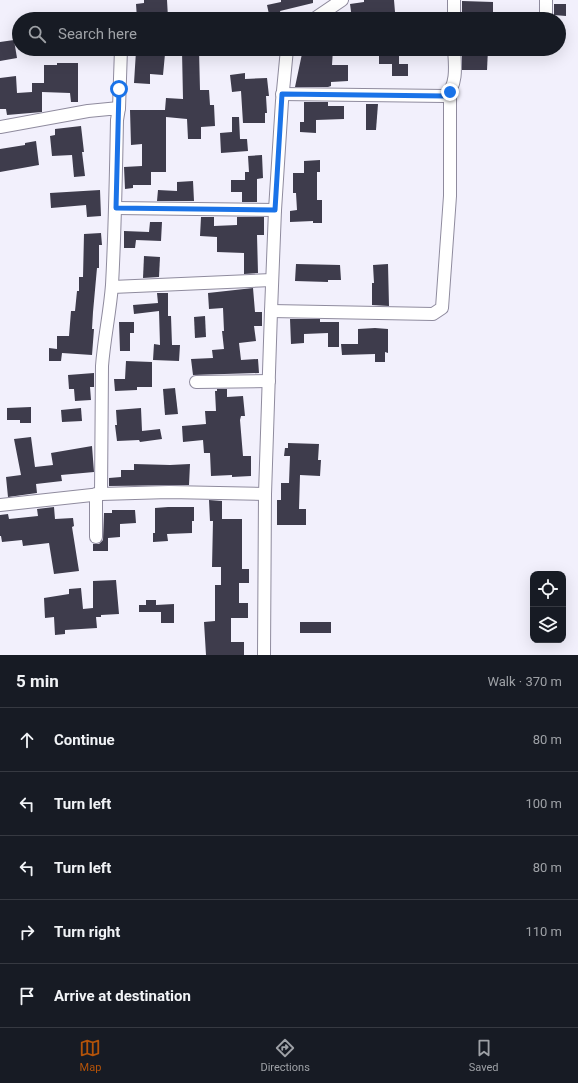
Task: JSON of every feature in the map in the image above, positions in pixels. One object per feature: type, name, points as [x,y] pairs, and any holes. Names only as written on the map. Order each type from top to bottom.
[{"type":"street","points":[[324,12],[342,0]]},
{"type":"street","points":[[454,0],[454,12]]},
{"type":"street","points":[[546,0],[546,12]]},
{"type":"street","points":[[96,537],[103,348],[112,287],[116,208],[117,120],[119,108],[121,56]]},
{"type":"street","points":[[264,655],[265,494],[268,382],[275,210],[282,94],[286,56]]},
{"type":"street","points":[[271,311],[433,314],[442,308],[450,196],[450,92],[455,76],[454,56]]},
{"type":"street","points":[[282,94],[445,96],[450,92]]},
{"type":"street","points":[[0,127],[88,111],[119,108]]},
{"type":"street","points":[[116,208],[275,210]]},
{"type":"street","points":[[112,287],[272,280]]},
{"type":"street","points":[[196,382],[268,382]]},
{"type":"street","points":[[0,505],[98,494],[169,492],[265,494]]},
{"type":"building","points":[[144,0],[167,0],[168,12],[137,12],[136,4],[144,3]]},
{"type":"building","points":[[281,0],[313,0],[313,3],[280,12],[268,12],[267,5],[281,2]]},
{"type":"building","points":[[364,0],[394,0],[395,12],[351,12],[350,4],[364,2]]},
{"type":"building","points":[[462,1],[493,2],[493,12],[462,12]]},
{"type":"building","points":[[554,4],[566,4],[566,12],[554,12]]},
{"type":"building","points":[[12,40],[12,56],[17,56],[17,58],[0,61],[0,42]]},
{"type":"building","points":[[136,56],[165,56],[163,75],[150,74],[150,84],[134,83]]},
{"type":"building","points":[[182,56],[199,56],[200,90],[209,90],[210,105],[214,105],[215,126],[201,127],[201,139],[188,139],[187,119],[166,117],[166,172],[151,172],[151,185],[133,185],[133,188],[125,189],[124,167],[142,166],[142,144],[131,145],[130,110],[165,110],[166,98],[183,99]]},
{"type":"building","points":[[302,56],[333,56],[332,65],[348,65],[348,81],[331,82],[331,86],[328,87],[295,87]]},
{"type":"building","points":[[379,56],[399,56],[399,64],[408,64],[408,76],[392,76],[392,64],[379,64]]},
{"type":"building","points":[[462,56],[488,56],[487,70],[462,70]]},
{"type":"building","points":[[57,63],[78,63],[78,102],[71,102],[70,93],[42,92],[42,112],[7,115],[6,109],[0,109],[0,78],[16,76],[17,93],[32,92],[32,83],[44,83],[44,65],[57,65]]},
{"type":"building","points":[[245,73],[245,79],[267,78],[269,96],[266,96],[267,113],[265,113],[265,123],[243,123],[241,91],[232,92],[230,75]]},
{"type":"building","points":[[304,102],[328,102],[328,106],[344,106],[344,119],[316,120],[316,133],[300,132],[300,122],[304,122]]},
{"type":"building","points":[[366,104],[378,104],[376,130],[366,130]]},
{"type":"building","points":[[232,117],[239,117],[240,139],[247,139],[248,151],[221,153],[220,133],[232,132]]},
{"type":"building","points":[[81,126],[85,176],[74,177],[72,155],[52,156],[50,136],[55,135],[55,129]]},
{"type":"building","points":[[36,141],[39,165],[0,172],[0,149],[25,145],[25,143]]},
{"type":"building","points":[[262,155],[263,178],[257,179],[257,202],[242,202],[242,192],[231,192],[231,180],[245,180],[245,172],[249,172],[248,156]]},
{"type":"building","points":[[320,160],[320,172],[317,172],[317,200],[322,200],[322,223],[313,223],[313,221],[290,222],[290,211],[297,210],[296,193],[293,193],[293,173],[304,173],[304,161]]},
{"type":"building","points":[[193,181],[194,201],[157,201],[158,190],[177,191],[177,182]]},
{"type":"building","points":[[100,190],[101,216],[87,217],[86,205],[51,208],[50,193]]},
{"type":"building","points":[[201,217],[214,217],[214,226],[237,225],[237,217],[264,217],[264,235],[257,235],[258,273],[244,274],[244,253],[217,252],[217,237],[200,236]]},
{"type":"building","points":[[150,222],[162,222],[161,241],[136,240],[135,248],[124,248],[124,231],[149,232]]},
{"type":"building","points":[[101,233],[102,245],[99,245],[99,268],[97,268],[93,312],[92,329],[94,329],[92,355],[62,353],[61,361],[49,361],[49,348],[57,349],[57,336],[69,336],[71,311],[75,311],[77,291],[79,291],[79,277],[83,277],[84,234]]},
{"type":"building","points":[[144,256],[160,257],[159,277],[143,278]]},
{"type":"building","points":[[296,264],[340,265],[341,280],[328,280],[328,282],[295,281]]},
{"type":"building","points":[[388,264],[389,306],[372,305],[372,283],[374,283],[373,265]]},
{"type":"building","points":[[253,288],[255,312],[262,312],[262,326],[254,326],[256,341],[239,343],[241,360],[258,359],[259,373],[193,375],[191,359],[213,358],[212,350],[224,349],[222,331],[224,331],[223,308],[209,309],[208,293]]},
{"type":"building","points":[[157,293],[168,293],[168,316],[171,316],[172,345],[180,345],[179,361],[153,360],[154,344],[160,345],[159,311],[134,314],[133,305],[158,303]]},
{"type":"building","points":[[205,316],[206,337],[195,338],[194,317]]},
{"type":"building","points":[[290,319],[320,319],[320,322],[339,322],[339,347],[328,347],[328,333],[304,334],[304,343],[291,344]]},
{"type":"building","points":[[119,322],[134,322],[134,333],[130,333],[130,351],[120,351]]},
{"type":"building","points":[[358,329],[388,329],[388,353],[385,352],[385,362],[375,362],[375,354],[342,355],[341,344],[358,344]]},
{"type":"building","points":[[126,361],[152,362],[152,387],[137,387],[137,390],[115,391],[114,379],[125,379]]},
{"type":"building","points":[[94,373],[94,387],[90,387],[91,400],[75,401],[74,389],[69,389],[68,375]]},
{"type":"building","points":[[175,388],[178,414],[165,415],[163,389]]},
{"type":"building","points":[[217,389],[227,389],[227,397],[243,396],[245,416],[241,416],[240,420],[243,456],[251,456],[251,476],[211,476],[210,453],[204,453],[203,440],[183,442],[182,426],[206,424],[205,411],[216,411],[215,391],[217,391]]},
{"type":"building","points":[[31,407],[31,423],[20,423],[20,420],[7,420],[7,408]]},
{"type":"building","points":[[81,408],[82,421],[62,422],[61,410]]},
{"type":"building","points":[[141,408],[142,431],[160,429],[162,439],[140,442],[139,440],[117,441],[115,425],[117,425],[116,410]]},
{"type":"building","points":[[31,437],[35,467],[53,465],[51,453],[92,446],[94,472],[61,475],[62,481],[36,484],[37,493],[8,497],[6,477],[21,475],[14,439]]},
{"type":"building","points":[[288,443],[319,444],[318,460],[321,460],[320,476],[300,475],[299,509],[306,509],[306,525],[277,525],[277,500],[281,500],[281,483],[289,483],[290,456],[284,456],[285,448],[288,448]]},
{"type":"building","points":[[134,464],[190,464],[189,485],[109,486],[109,478],[121,477],[121,470],[134,470]]},
{"type":"building","points":[[209,500],[222,501],[222,519],[242,519],[242,569],[249,569],[249,583],[239,583],[239,603],[248,603],[248,618],[231,618],[231,642],[244,642],[244,655],[206,655],[204,622],[215,621],[215,585],[221,585],[221,567],[212,567],[213,521],[210,521]]},
{"type":"building","points":[[54,507],[55,519],[73,518],[74,526],[72,527],[79,571],[54,574],[49,543],[23,546],[22,540],[2,542],[0,536],[0,515],[8,514],[9,519],[38,516],[37,509]]},
{"type":"building","points":[[194,507],[192,533],[167,534],[168,541],[153,542],[153,533],[155,533],[155,508]]},
{"type":"building","points":[[112,510],[135,510],[136,523],[120,524],[120,537],[108,538],[108,551],[93,551],[93,544],[99,544],[103,540],[104,513],[112,513]]},
{"type":"building","points":[[116,580],[119,614],[101,615],[101,617],[96,617],[97,628],[65,630],[65,634],[55,635],[54,617],[45,618],[44,598],[69,594],[69,589],[81,588],[83,609],[93,608],[93,581]]},
{"type":"building","points":[[146,600],[156,600],[156,605],[174,604],[174,623],[161,623],[161,612],[139,612],[139,605],[146,605]]},
{"type":"building","points":[[300,622],[331,622],[331,633],[300,633]]},
{"type":"route","points":[[119,89],[119,108],[117,120],[116,208],[275,210],[282,94],[445,96],[450,92]]}]
